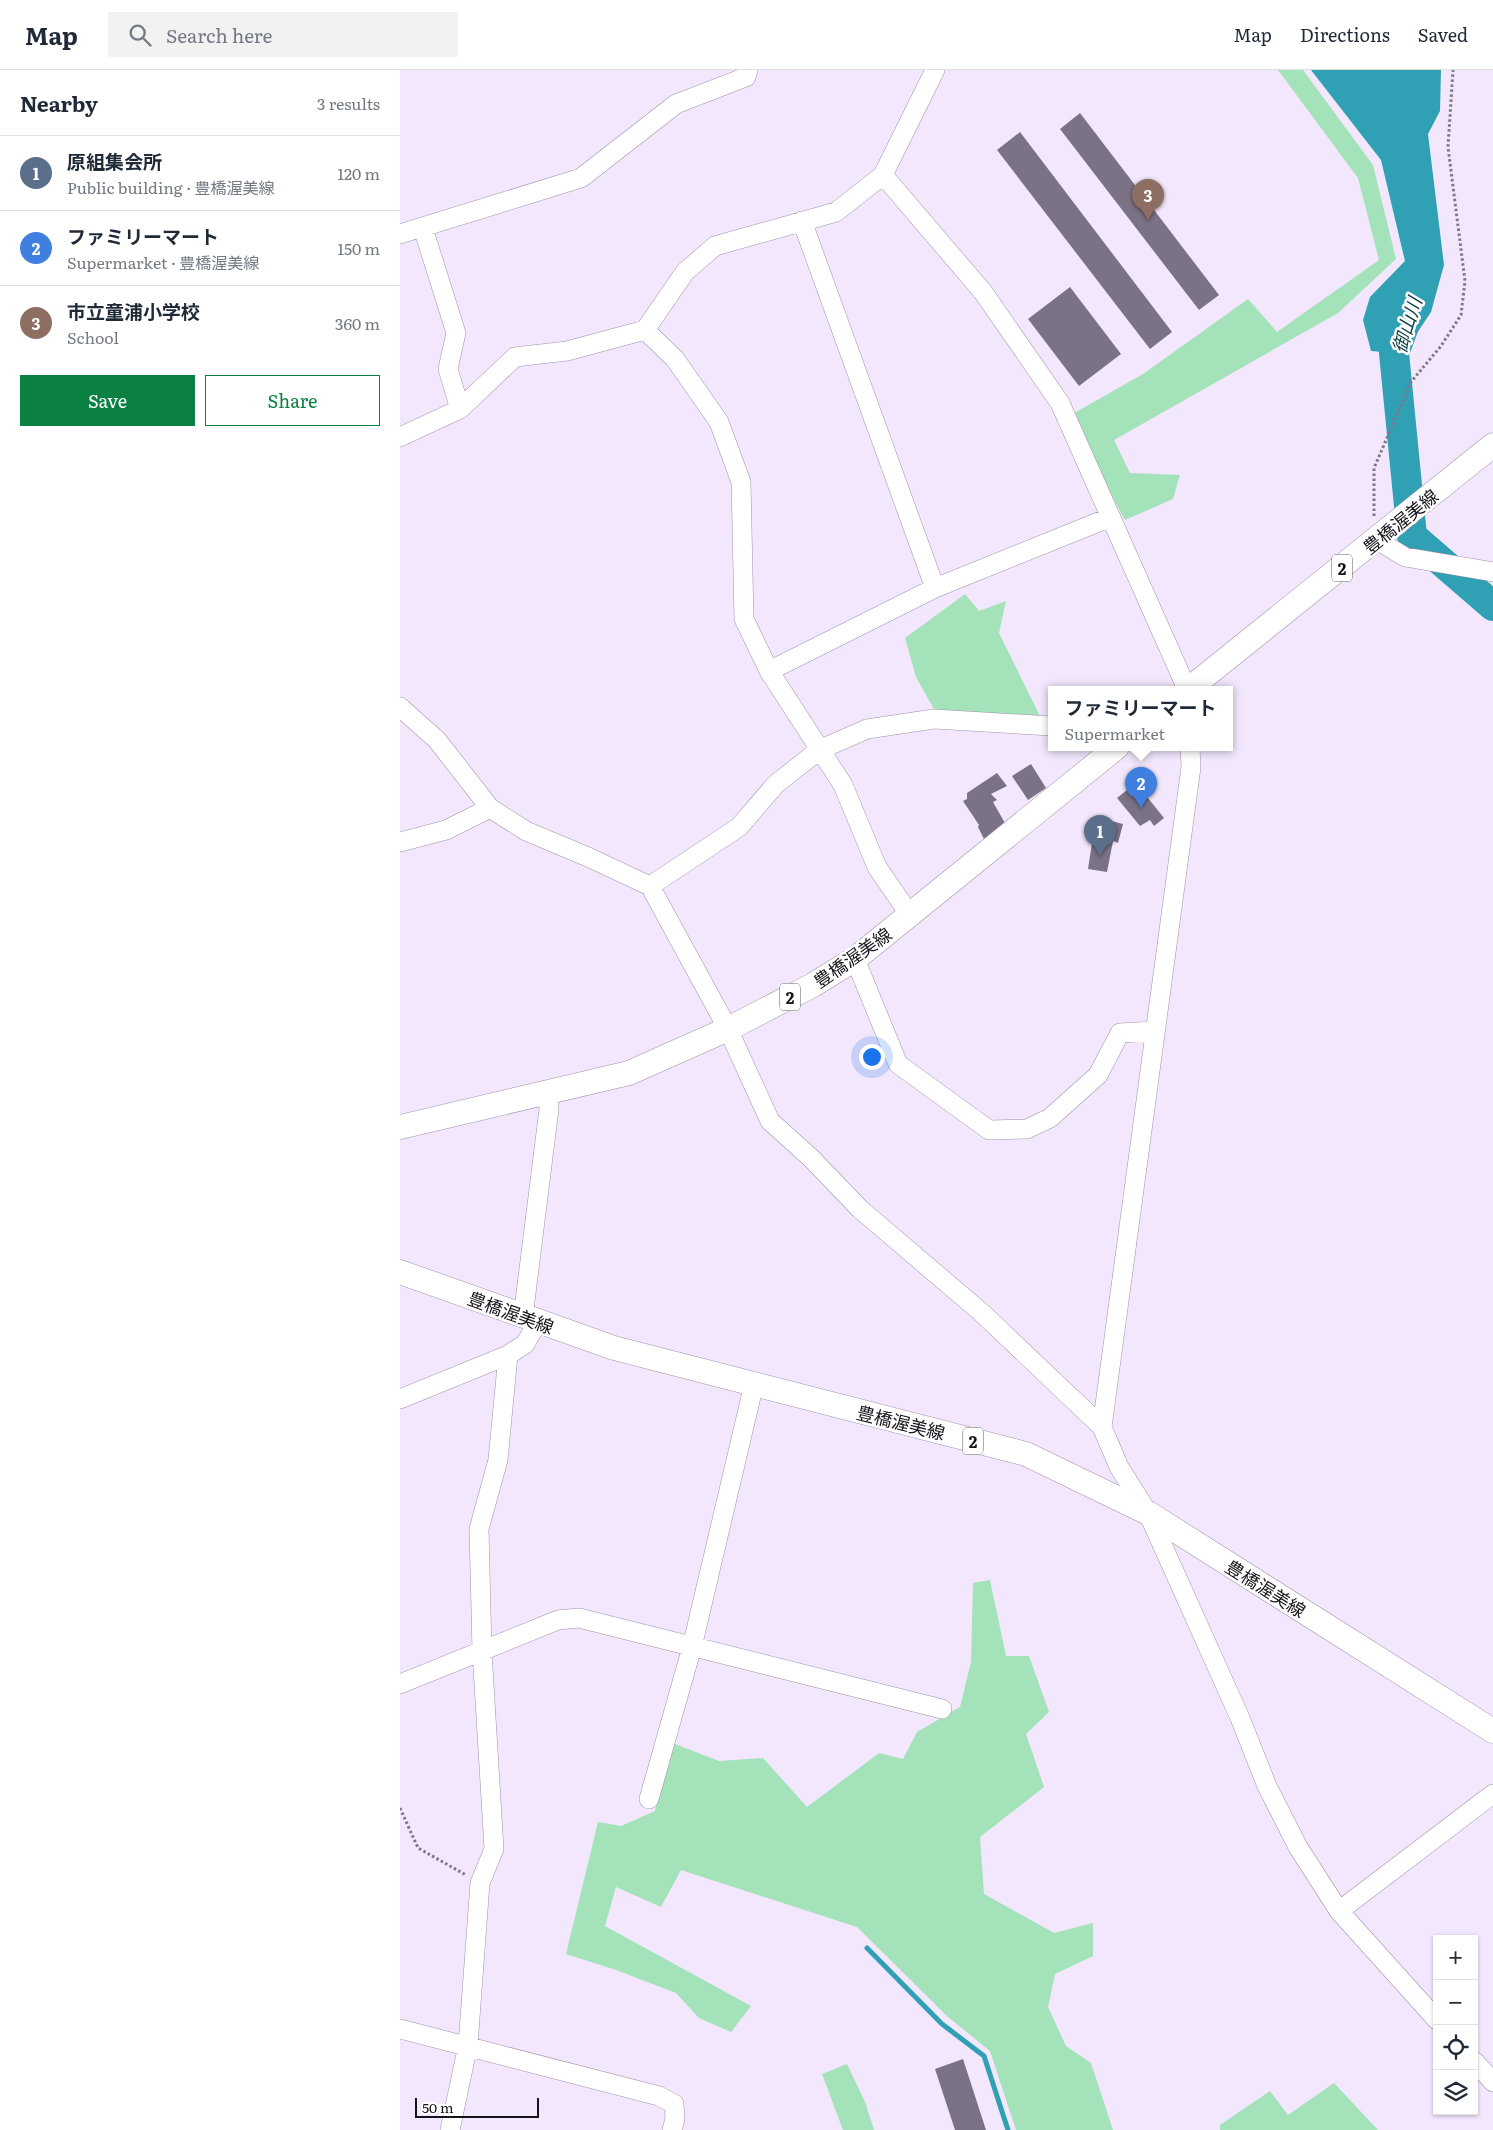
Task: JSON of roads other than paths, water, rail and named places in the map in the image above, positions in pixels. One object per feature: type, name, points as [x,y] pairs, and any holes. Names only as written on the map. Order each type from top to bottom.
[{"type":"main road","name":"豊橋渥美線","points":[[1192,686],[1381,537],[1493,445]]},
{"type":"main road","name":"豊橋渥美線","points":[[400,1127],[629,1073],[728,1029],[813,985],[855,959],[910,916],[1112,751]]},
{"type":"main road","name":"豊橋渥美線","points":[[400,1272],[530,1320],[614,1348],[1026,1454],[1148,1513],[1488,1725]]},
{"type":"street","points":[[400,234],[580,178],[676,104],[746,77],[748,70]]},
{"type":"street","points":[[400,437],[460,409],[515,356],[567,351],[645,330],[685,272],[715,246],[836,212],[883,175],[935,70]]},
{"type":"street","points":[[883,175],[983,292],[1060,403],[1187,686]]},
{"type":"street","points":[[802,221],[934,588]]},
{"type":"street","points":[[423,228],[456,333],[448,369],[460,409]]},
{"type":"street","points":[[645,330],[675,359],[719,422],[741,482],[744,619],[770,672],[843,785],[877,867],[910,916]]},
{"type":"street","points":[[770,672],[934,588],[1111,517]]},
{"type":"street","points":[[1381,537],[1405,557],[1493,572]]},
{"type":"street","points":[[400,707],[437,740],[490,808],[526,831],[650,886],[728,1029],[770,1121],[811,1158],[860,1209],[982,1313],[1102,1428],[1118,1467],[1148,1513],[1240,1718],[1267,1786],[1298,1848],[1340,1911],[1433,2016]]},
{"type":"street","points":[[650,886],[738,827],[776,784],[819,750],[867,729],[934,719],[1048,726]]},
{"type":"street","points":[[1102,1428],[1191,767],[1190,751]]},
{"type":"street","points":[[400,842],[446,830],[490,808]]},
{"type":"street","points":[[855,959],[898,1064],[989,1130],[1027,1129],[1050,1118],[1098,1075],[1120,1033],[1156,1031]]},
{"type":"street","points":[[400,1399],[508,1355],[525,1344],[530,1320],[548,1118],[548,1091]]},
{"type":"street","points":[[450,2130],[468,2045],[480,1883],[494,1849],[482,1651],[479,1529],[498,1460],[508,1355]]},
{"type":"street","points":[[649,1799],[692,1647],[754,1384]]},
{"type":"street","points":[[400,1684],[558,1620],[579,1618],[942,1710]]},
{"type":"street","points":[[1340,1911],[1493,1794]]},
{"type":"street","points":[[400,2028],[659,2096],[674,2104],[675,2119],[672,2130]]},
{"type":"street","points":[[1478,2066],[1493,2082]]},
{"type":"water","points":[[1311,70],[1441,70],[1440,111],[1428,134],[1444,265],[1431,312],[1413,339],[1394,353],[1371,351],[1363,320],[1370,297],[1405,261],[1381,160]]},
{"type":"waterway","name":"御山川","points":[[1408,315],[1394,353],[1412,536],[1493,606]]},
{"type":"waterway","points":[[867,1948],[942,2024],[984,2056],[1008,2130]]},
{"type":"place","name":"市立童浦小学校","points":[[1148,220]]},
{"type":"place","name":"ファミリーマート","points":[[1141,808]]},
{"type":"place","name":"原組集会所","points":[[1100,856]]}]
